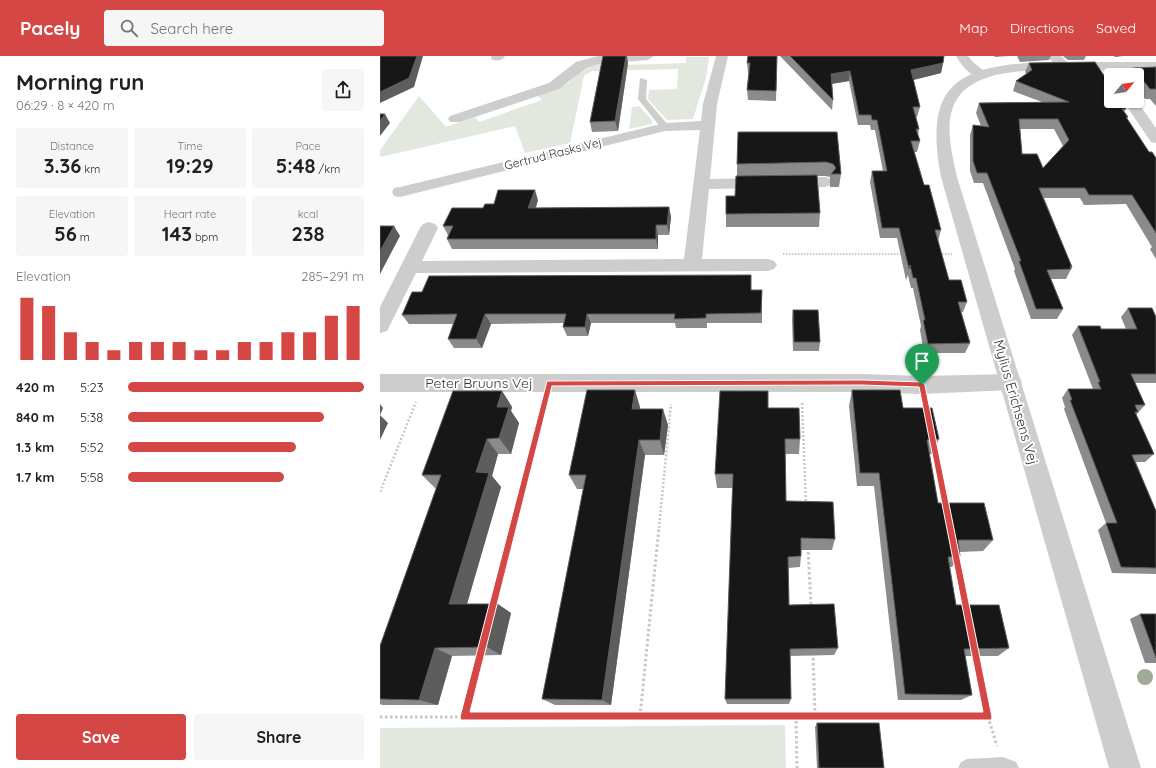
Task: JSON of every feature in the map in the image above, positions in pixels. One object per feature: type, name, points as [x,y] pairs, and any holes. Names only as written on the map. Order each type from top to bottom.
[{"type":"street","points":[[455,119],[554,86],[581,65],[596,60],[648,56]]},
{"type":"street","points":[[692,265],[710,104],[722,56]]},
{"type":"street","points":[[962,56],[968,65],[982,75]]},
{"type":"street","points":[[1053,56],[1065,66]]},
{"type":"street","name":"Mylius Erichsens Vej","points":[[1104,70],[1065,66],[1015,68],[982,75],[961,87],[951,98],[943,126],[944,145],[949,177],[1125,768]]},
{"type":"street","name":"Mylius Erichsens Vej","points":[[1138,68],[1156,66]]},
{"type":"street","points":[[1135,108],[1156,139]]},
{"type":"street","name":"Gertrud Rasks Vej","points":[[400,192],[665,127],[707,125]]},
{"type":"street","points":[[702,184],[825,182]]},
{"type":"street","points":[[380,326],[429,228]]},
{"type":"street","points":[[410,267],[768,265]]},
{"type":"street","name":"Peter Bruuns Vej","points":[[380,383],[801,383],[922,385],[1011,382]]},
{"type":"lane","points":[[643,80],[642,99],[665,127]]},
{"type":"lane","points":[[967,768],[1007,767]]},
{"type":"path","points":[[932,254],[955,254],[961,248],[971,248]]},
{"type":"path","points":[[768,265],[775,254],[908,254]]},
{"type":"path","points":[[380,492],[424,383]]},
{"type":"path","points":[[491,611],[550,383]]},
{"type":"path","points":[[640,716],[673,383]]},
{"type":"path","points":[[801,383],[806,510]]},
{"type":"path","points":[[932,439],[946,508]]},
{"type":"path","points":[[808,542],[811,613]]},
{"type":"path","points":[[956,554],[966,608]]},
{"type":"path","points":[[812,645],[815,716]]},
{"type":"path","points":[[974,647],[988,717],[1007,767]]},
{"type":"path","points":[[464,717],[482,648]]},
{"type":"path","points":[[796,716],[797,768]]},
{"type":"path","points":[[380,717],[988,717]]},
{"type":"shaded area","points":[[686,57],[709,57],[706,78],[693,119],[667,120],[648,99],[649,90],[677,89],[678,69],[592,71],[584,76],[570,143],[525,153],[515,126],[380,157],[380,150],[419,96],[446,127],[475,117],[479,122],[542,100],[538,96],[568,83],[581,70],[594,64],[611,61],[625,65],[686,63]]},
{"type":"shaded area","points":[[639,106],[652,120],[652,124],[629,129],[632,107]]},
{"type":"shaded area","points":[[785,725],[786,768],[380,768],[380,728]]},
{"type":"building","points":[[380,56],[417,56],[409,78],[380,92]]},
{"type":"building","points":[[603,56],[626,56],[615,121],[590,122]]},
{"type":"building","points":[[748,56],[777,56],[776,91],[747,90],[750,63],[747,63]]},
{"type":"building","points":[[790,56],[944,56],[943,63],[911,70],[920,107],[913,107],[919,129],[916,129],[920,141],[911,141],[924,185],[929,185],[941,230],[935,230],[949,280],[961,280],[967,302],[958,302],[970,343],[928,344],[923,320],[925,320],[916,278],[913,278],[910,265],[909,269],[899,228],[882,228],[872,171],[887,171],[877,120],[872,120],[871,115],[859,115],[850,71],[831,74],[833,100]]},
{"type":"building","points":[[1095,62],[1104,76],[1104,108],[1125,108],[1122,109],[1128,117],[1126,117],[1149,152],[1152,152],[1156,158],[1156,233],[1132,195],[1089,195],[1085,188],[1039,188],[1072,267],[1070,266],[1071,269],[1047,270],[1063,309],[1036,309],[1019,261],[1021,261],[987,173],[977,173],[973,161],[973,125],[989,127],[979,103],[1069,102],[1016,81],[1032,70],[1029,63]],"holes":[[[1019,119],[1058,119],[1069,140],[1043,168],[1037,154],[1022,154]]]},
{"type":"building","points":[[1156,67],[1156,89],[1150,89],[1144,82],[1144,68],[1133,68]]},
{"type":"building","points":[[380,114],[385,114],[380,121]]},
{"type":"building","points":[[738,132],[837,132],[841,174],[831,174],[836,168],[833,164],[826,162],[737,164]]},
{"type":"building","points":[[817,175],[820,213],[726,214],[726,196],[735,196],[736,176]]},
{"type":"building","points":[[498,190],[535,190],[528,208],[669,207],[667,225],[656,225],[656,239],[447,239],[453,226],[443,226],[452,208],[483,208],[485,204],[494,204]]},
{"type":"building","points":[[380,226],[394,226],[380,251]]},
{"type":"building","points":[[751,275],[751,290],[762,290],[761,313],[706,314],[706,318],[674,319],[675,314],[587,314],[585,327],[563,327],[566,314],[485,314],[476,339],[448,339],[457,314],[402,315],[412,292],[422,292],[429,276]]},
{"type":"building","points":[[1128,308],[1152,308],[1156,317],[1156,374],[1131,374],[1145,405],[1135,405],[1138,412],[1135,412],[1154,454],[1132,455],[1156,511],[1156,568],[1121,567],[1106,523],[1117,523],[1070,400],[1072,400],[1068,389],[1101,389],[1098,382],[1100,382],[1078,326],[1100,326],[1101,329],[1137,329]]},
{"type":"building","points":[[793,310],[818,310],[820,342],[794,342]]},
{"type":"building","points":[[587,390],[635,390],[632,409],[663,409],[660,440],[639,440],[602,700],[542,699],[586,475],[569,475]]},
{"type":"building","points":[[852,390],[900,390],[903,408],[932,408],[939,439],[927,440],[938,503],[984,503],[993,540],[958,540],[960,556],[948,557],[956,605],[999,605],[1009,648],[964,649],[972,695],[905,694],[879,473],[860,473]]},
{"type":"building","points":[[453,391],[502,391],[497,407],[509,407],[499,438],[487,439],[476,472],[489,473],[449,604],[498,604],[487,647],[435,648],[419,700],[380,699],[380,646],[441,475],[422,475]]},
{"type":"building","points":[[720,391],[768,391],[768,408],[799,408],[800,439],[785,439],[786,501],[833,502],[835,539],[801,538],[801,556],[788,557],[789,605],[834,604],[838,648],[790,649],[791,699],[725,699],[733,474],[715,474]]},
{"type":"building","points":[[1140,614],[1156,614],[1156,658]]},
{"type":"building","points":[[817,723],[879,723],[884,768],[819,768]]},
{"type":"route","points":[[550,383],[862,383],[922,385],[988,717],[464,717],[550,383]]}]
